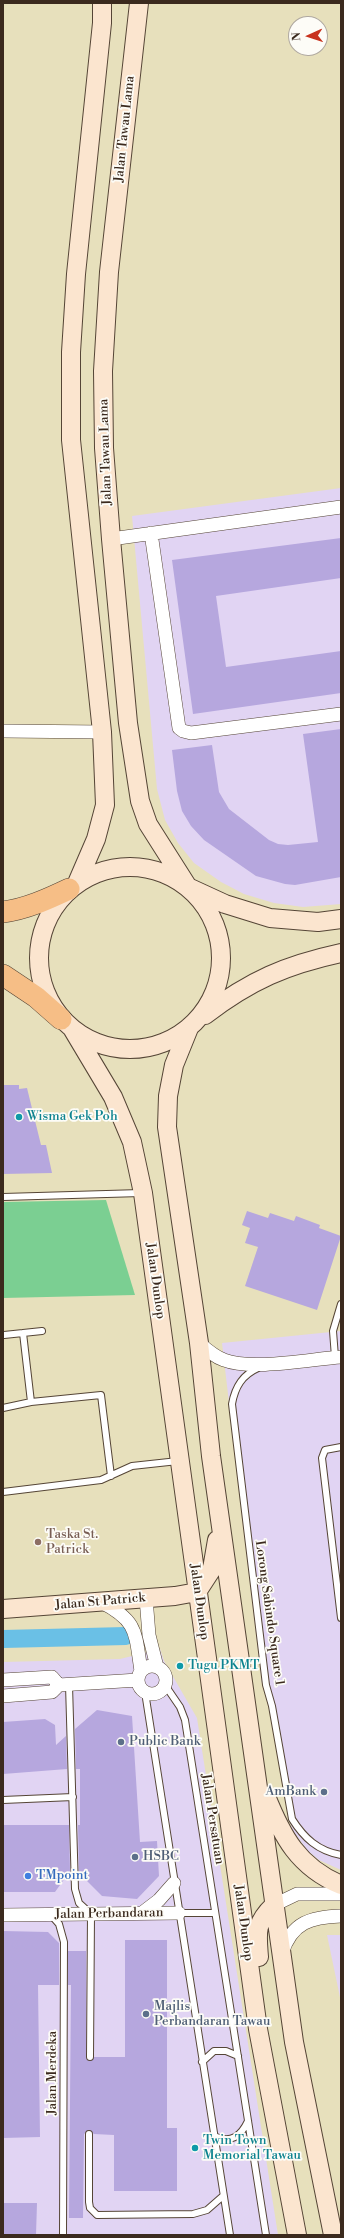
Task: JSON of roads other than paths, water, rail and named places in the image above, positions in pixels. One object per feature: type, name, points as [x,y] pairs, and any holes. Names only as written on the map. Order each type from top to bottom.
[{"type":"main road","points":[[73,886],[96,839],[105,805],[102,732],[71,440],[71,352],[76,274],[102,23],[102,3]]},
{"type":"main road","name":"Jalan Tawau Lama","points":[[139,3],[109,272],[103,371],[104,448],[128,723],[140,801],[148,824],[188,887]]},
{"type":"main road","points":[[3,912],[15,911],[39,902],[104,870],[133,866],[162,872],[188,887],[225,904],[270,918],[318,922],[341,919]]},
{"type":"main road","name":"Jalan Dunlop","points":[[73,886],[50,911],[40,938],[39,967],[46,995],[113,1096],[132,1142],[143,1193],[258,2029],[297,2235]]},
{"type":"main road","points":[[188,887],[208,910],[219,938],[220,968],[212,997],[192,1025],[174,1065],[168,1096],[167,1127],[199,1344],[218,1508],[294,2042],[333,2235]]},
{"type":"main road","points":[[3,975],[36,997],[67,1025],[94,1043],[125,1049],[144,1049],[168,1042],[233,994],[261,978],[311,959],[341,953]]},
{"type":"main road","points":[[197,1592],[212,1569],[215,1557],[218,1508]]},
{"type":"main road","name":"Jalan St Patrick","points":[[3,1609],[146,1598],[197,1592]]},
{"type":"main road","points":[[256,1773],[278,1826],[296,1855],[322,1875],[341,1885]]},
{"type":"main road","points":[[258,2029],[260,1998],[258,1928],[266,1913],[274,1905]]},
{"type":"street","points":[[111,539],[341,507]]},
{"type":"street","points":[[151,533],[179,728],[183,731],[191,733],[341,714]]},
{"type":"street","points":[[3,731],[102,732]]},
{"type":"street","points":[[199,1344],[225,1361],[268,1364],[338,1357]]},
{"type":"street","points":[[146,1598],[149,1636],[157,1667]]},
{"type":"street","points":[[3,1696],[52,1692],[64,1685],[139,1675],[148,1666],[157,1667],[164,1672],[165,1685],[157,1694],[144,1692],[141,1689],[139,1675],[135,1632],[131,1624],[124,1616],[100,1602]]},
{"type":"street","points":[[3,1680],[52,1677],[64,1685]]},
{"type":"street","points":[[142,1913],[159,1900],[174,1883]]},
{"type":"street","points":[[274,1905],[297,1894],[341,1894]]},
{"type":"street","name":"Jalan Perbandaran","points":[[3,1915],[179,1913]]},
{"type":"street","points":[[282,1954],[286,1940],[300,1926],[318,1918],[340,1919]]},
{"type":"lane","points":[[3,1197],[143,1193]]},
{"type":"lane","points":[[338,1357],[333,1331],[341,1304]]},
{"type":"lane","points":[[4,1335],[42,1331]]},
{"type":"lane","points":[[23,1333],[31,1402]]},
{"type":"lane","name":"Lorong Sabindo Square 1","points":[[268,1364],[252,1370],[241,1380],[234,1392],[232,1404],[266,1685],[272,1706],[292,1819],[300,1831],[321,1849],[341,1855]]},
{"type":"lane","points":[[3,1408],[31,1402],[101,1395],[111,1476]]},
{"type":"lane","points":[[341,1447],[325,1450],[322,1458],[341,1618]]},
{"type":"lane","points":[[3,1492],[101,1480],[132,1466],[180,1461]]},
{"type":"lane","points":[[64,1685],[73,1797],[75,1889],[79,1903],[90,1914],[90,2057]]},
{"type":"lane","name":"Jalan Persatuan","points":[[165,1685],[180,1707],[185,1720],[266,2235]]},
{"type":"lane","points":[[144,1692],[230,2235]]},
{"type":"lane","points":[[3,1800],[73,1797]]},
{"type":"lane","name":"Jalan Perbandaran","points":[[179,1913],[215,1913]]},
{"type":"lane","name":"Jalan Merdeka","points":[[51,1914],[59,1924],[64,1942],[63,2235]]},
{"type":"lane","points":[[202,2062],[214,2051],[226,2051],[238,2056]]},
{"type":"lane","points":[[214,2136],[227,2140],[233,2139],[243,2131],[248,2121]]},
{"type":"lane","points":[[89,2134],[89,2202],[90,2208],[97,2215],[192,2214],[207,2210],[223,2196]]},
{"type":"waterway","points":[[3,1639],[126,1636]]},
{"type":"place","name":"Wisma Gek Poh","points":[[19,1117]]},
{"type":"place","name":"Taska St. Patrick","points":[[38,1542]]},
{"type":"place","name":"Tugu PKMT","points":[[180,1666]]},
{"type":"place","name":"Public Bank","points":[[121,1742]]},
{"type":"place","name":"AmBank","points":[[324,1792]]},
{"type":"place","name":"HSBC","points":[[135,1857]]},
{"type":"place","name":"TMpoint","points":[[28,1876]]},
{"type":"place","name":"Majlis Perbandaran Tawau","points":[[146,2014]]},
{"type":"place","name":"Twin Town Memorial Tawau","points":[[195,2148]]}]
